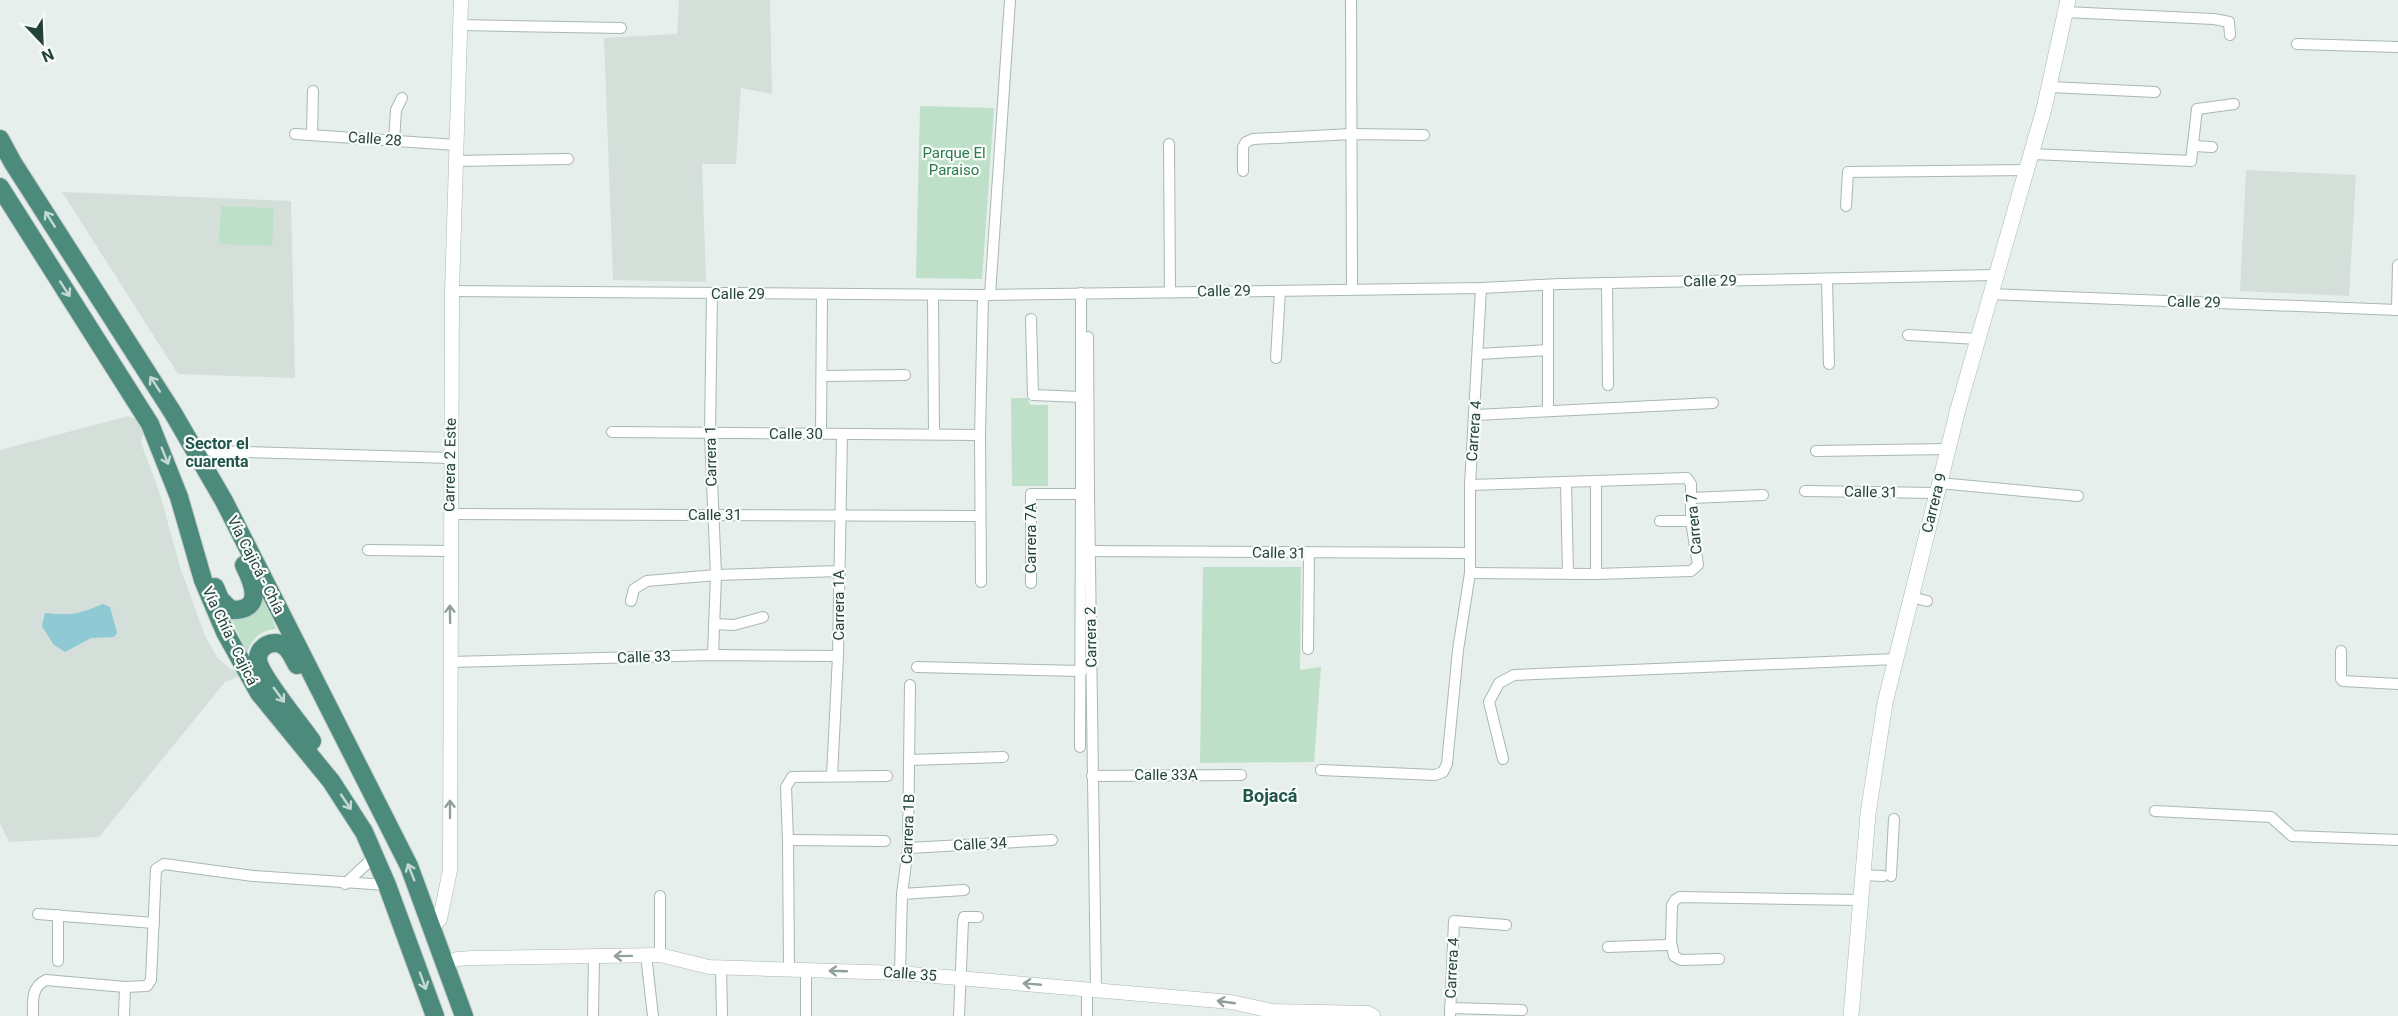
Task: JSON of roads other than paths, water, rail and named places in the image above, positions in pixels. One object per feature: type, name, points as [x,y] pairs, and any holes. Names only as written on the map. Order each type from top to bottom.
[{"type":"highway","name":"Vía Cajicá - Chía","points":[[0,139],[194,448],[333,713],[409,866],[464,1016]]},
{"type":"highway","name":"Vía Chía - Cajicá","points":[[0,187],[150,424],[168,465],[213,608],[246,673],[259,693],[331,781],[364,832],[387,885],[435,1016]]},
{"type":"highway","points":[[173,413],[176,437],[252,582],[255,593],[252,602],[247,607],[231,610],[224,605],[206,561],[193,546]]},
{"type":"highway","points":[[331,781],[322,754],[260,669],[258,659],[261,649],[275,643],[285,646],[317,702],[333,713]]},
{"type":"main road","name":"Carrera 9","points":[[1851,1016],[1861,874],[1871,786],[1885,703],[1896,659],[1919,599],[1938,488],[1989,294],[2050,87],[2066,6]]},
{"type":"street","name":"Carrera 2 Este","points":[[433,927],[440,919],[450,870],[452,291],[461,0]]},
{"type":"street","points":[[981,582],[980,435],[986,295],[1010,0]]},
{"type":"street","points":[[1351,0],[1352,289]]},
{"type":"street","points":[[2066,6],[2229,22],[2230,34]]},
{"type":"street","points":[[460,25],[621,28]]},
{"type":"street","points":[[2297,44],[2398,47]]},
{"type":"street","points":[[2050,87],[2155,92]]},
{"type":"street","points":[[312,135],[313,91]]},
{"type":"street","points":[[394,141],[396,110],[402,98]]},
{"type":"street","points":[[2032,154],[2191,161],[2194,146],[2194,116],[2197,109],[2234,104]]},
{"type":"street","name":"Calle 28","points":[[295,134],[456,145]]},
{"type":"street","points":[[1243,171],[1243,147],[1246,142],[1253,139],[1352,134],[1424,135]]},
{"type":"street","points":[[1169,144],[1170,292]]},
{"type":"street","points":[[2194,146],[2212,147]]},
{"type":"street","points":[[456,161],[568,159]]},
{"type":"street","points":[[1846,206],[1848,172],[2027,170]]},
{"type":"street","points":[[2397,310],[2398,265]]},
{"type":"street","name":"Calle 29","points":[[452,291],[986,295],[1481,288],[1607,283],[1995,275]]},
{"type":"street","points":[[1827,279],[1829,364]]},
{"type":"street","points":[[1607,283],[1608,385]]},
{"type":"street","points":[[1548,285],[1548,411]]},
{"type":"street","name":"Carrera 4","points":[[1321,770],[1435,775],[1443,772],[1447,764],[1458,650],[1470,573],[1470,484],[1481,288]]},
{"type":"street","points":[[1276,358],[1280,291]]},
{"type":"street","points":[[1084,293],[1081,397],[1085,494]]},
{"type":"street","points":[[1084,293],[1090,450],[1085,494]]},
{"type":"street","name":"Carrera 1","points":[[712,294],[710,433],[716,575],[713,655]]},
{"type":"street","points":[[821,434],[822,294]]},
{"type":"street","name":"Calle 29","points":[[1989,294],[2397,310]]},
{"type":"street","points":[[933,295],[934,434]]},
{"type":"street","points":[[1031,319],[1034,395],[1081,397]]},
{"type":"street","points":[[1908,335],[1978,339]]},
{"type":"street","points":[[1479,354],[1548,350]]},
{"type":"street","points":[[822,376],[905,375]]},
{"type":"street","points":[[1475,415],[1713,403]]},
{"type":"street","name":"Calle 30","points":[[612,432],[980,435]]},
{"type":"street","name":"Carrera 1A","points":[[832,776],[838,656],[842,434]]},
{"type":"street","points":[[194,448],[213,451],[451,458]]},
{"type":"street","points":[[1816,451],[1948,449]]},
{"type":"street","name":"Carrera 7","points":[[1596,481],[1689,479],[1691,521],[1698,565],[1691,570],[1596,574]]},
{"type":"street","points":[[1470,484],[1596,481],[1596,574],[1470,573]]},
{"type":"street","points":[[1566,482],[1568,574]]},
{"type":"street","name":"Calle 31","points":[[1805,491],[1938,488],[2078,496]]},
{"type":"street","name":"Carrera 7A","points":[[1031,583],[1032,494],[1085,494]]},
{"type":"street","name":"Carrera 2","points":[[1085,494],[1084,551],[1092,776],[1091,989],[1087,1016]]},
{"type":"street","points":[[1691,498],[1763,495]]},
{"type":"street","name":"Calle 31","points":[[450,514],[981,516]]},
{"type":"street","points":[[1659,521],[1691,521]]},
{"type":"street","points":[[368,550],[450,551]]},
{"type":"street","name":"Calle 31","points":[[1084,551],[1470,553]]},
{"type":"street","points":[[1308,649],[1309,553]]},
{"type":"street","points":[[631,602],[634,590],[647,582],[716,575],[839,571]]},
{"type":"street","points":[[714,624],[734,625],[763,617]]},
{"type":"street","points":[[1080,747],[1082,671],[1086,630]]},
{"type":"street","points":[[2341,651],[2341,679],[2343,681],[2398,684]]},
{"type":"street","name":"Calle 33","points":[[450,662],[713,655],[838,656]]},
{"type":"street","points":[[1503,759],[1489,702],[1492,692],[1499,683],[1514,675],[1896,659]]},
{"type":"street","points":[[917,667],[1082,671]]},
{"type":"street","name":"Carrera 1B","points":[[900,974],[902,894],[908,848],[910,685]]},
{"type":"street","points":[[910,760],[1003,758]]},
{"type":"street","name":"Calle 33A","points":[[1092,776],[1241,775]]},
{"type":"street","points":[[789,969],[786,787],[789,780],[792,777],[887,776]]},
{"type":"street","points":[[2155,811],[2271,817],[2292,836],[2398,840]]},
{"type":"street","points":[[1861,874],[1887,876],[1894,819]]},
{"type":"street","points":[[788,840],[885,841]]},
{"type":"street","name":"Calle 34","points":[[908,848],[1052,840]]},
{"type":"street","points":[[345,884],[375,856]]},
{"type":"street","points":[[33,1016],[35,989],[39,983],[46,980],[124,987],[147,986],[151,980],[156,869],[164,864],[253,876],[345,884],[387,885]]},
{"type":"street","points":[[902,894],[964,890]]},
{"type":"street","points":[[653,1016],[653,955],[660,896]]},
{"type":"street","points":[[1719,959],[1681,960],[1674,956],[1671,942],[1672,905],[1675,900],[1680,897],[1860,900]]},
{"type":"street","points":[[38,914],[154,923]]},
{"type":"street","points":[[58,915],[58,961]]},
{"type":"street","points":[[959,1016],[963,918],[978,917]]},
{"type":"street","name":"Carrera 4","points":[[1450,1012],[1454,921],[1506,925]]},
{"type":"street","points":[[1608,947],[1666,945],[1671,942]]},
{"type":"street","name":"Calle 35","points":[[446,963],[464,958],[653,955],[709,967],[959,978],[1231,1002],[1272,1011],[1368,1012],[1373,1016]]},
{"type":"street","points":[[593,1016],[594,956]]},
{"type":"street","points":[[721,968],[722,1016]]},
{"type":"street","points":[[806,970],[806,1016]]},
{"type":"street","points":[[124,987],[124,1016]]},
{"type":"street","points":[[1450,1012],[1522,1010]]},
{"type":"water","points":[[103,604],[110,607],[117,633],[114,637],[91,638],[65,652],[53,644],[42,626],[45,613],[75,613]]},
{"type":"district","name":"Sector el cuarenta","points":[[217,452]]},
{"type":"district","name":"Bojacá","points":[[1270,796]]},
{"type":"park label","name":"Parque El Paraiso","points":[[954,162]]}]
